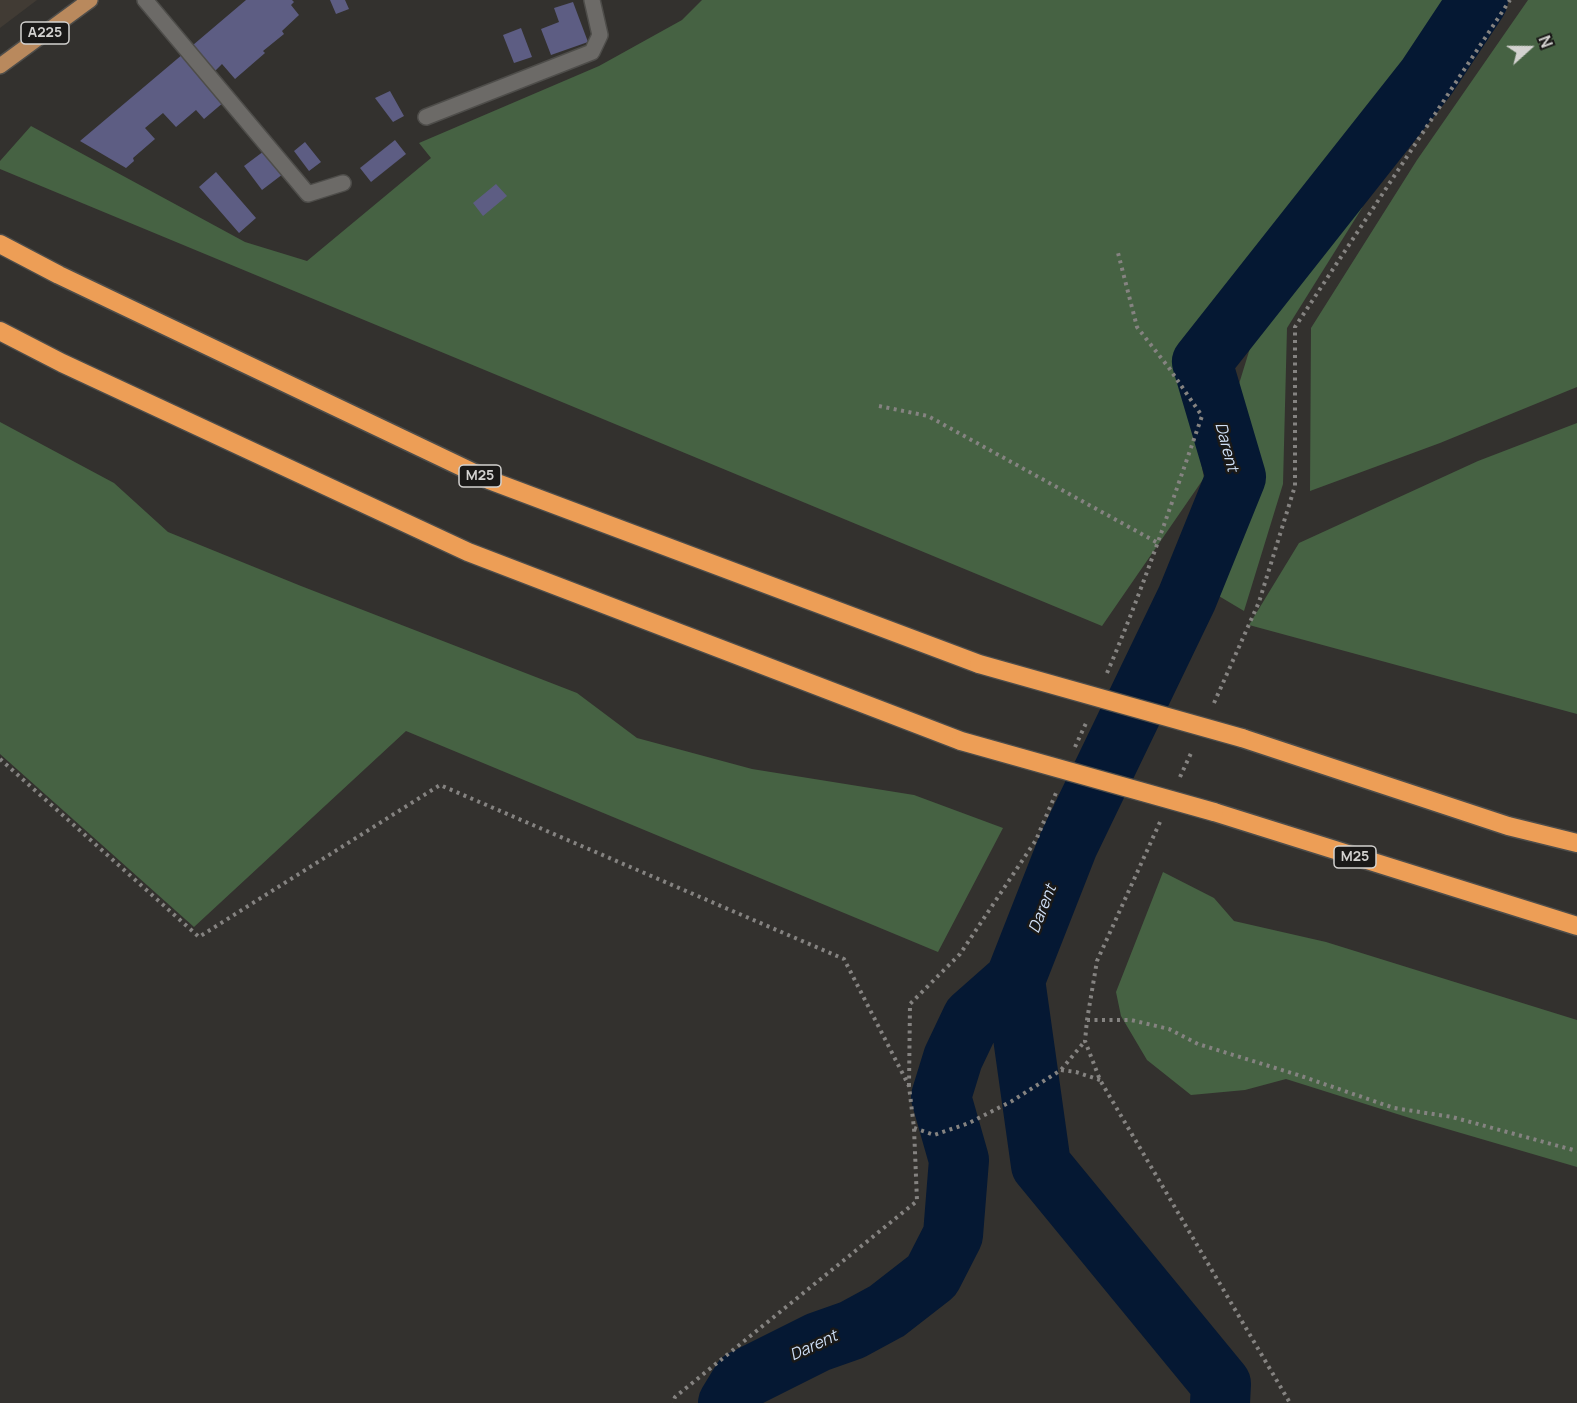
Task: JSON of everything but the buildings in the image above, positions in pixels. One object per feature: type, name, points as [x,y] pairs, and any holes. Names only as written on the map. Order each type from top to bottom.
[{"type":"highway","name":"M25","points":[[0,244],[489,480],[979,664],[1242,738],[1508,826],[1577,843]]},
{"type":"highway","name":"M25","points":[[0,331],[73,368],[468,552],[961,741],[1214,812],[1577,926]]},
{"type":"highway","name":"M25","points":[[1508,826],[1577,830]]},
{"type":"highway","name":"M25","points":[[1497,902],[1577,920]]},
{"type":"main road","name":"A225","points":[[0,66],[90,0]]},
{"type":"lane","points":[[145,0],[308,194],[343,183]]},
{"type":"lane","points":[[426,117],[592,52],[600,35],[592,0]]},
{"type":"path","points":[[1210,711],[1259,602],[1295,486],[1295,327],[1510,0]]},
{"type":"path","points":[[1103,682],[1158,543],[1202,416],[1137,327],[1117,249]]},
{"type":"path","points":[[879,406],[928,416],[1158,543]]},
{"type":"path","points":[[1072,756],[1090,714]]},
{"type":"path","points":[[1176,787],[1196,743]]},
{"type":"path","points":[[0,759],[199,937],[440,784],[843,959],[909,1086]]},
{"type":"path","points":[[673,1403],[675,1397],[917,1201],[914,1128],[909,1086],[910,1004],[962,950],[1036,840],[1058,788]]},
{"type":"path","points":[[1161,820],[1097,961],[1085,1041],[1100,1080],[1290,1403]]},
{"type":"path","points":[[1087,1020],[1131,1020],[1169,1029],[1198,1044],[1394,1108],[1452,1117],[1577,1151]]},
{"type":"path","points":[[914,1128],[934,1136],[969,1123],[1052,1077],[1085,1041]]},
{"type":"path","points":[[1060,1070],[1076,1072],[1100,1080]]},
{"type":"shaded area","points":[[0,0],[37,0],[0,28]]},
{"type":"green space","points":[[702,0],[1473,0],[1331,178],[1292,212],[1180,350],[1204,478],[1102,626],[0,169],[0,161],[31,126],[245,242],[307,261],[431,158],[419,143],[599,66],[682,20]]},
{"type":"green space","points":[[1528,0],[1577,0],[1577,387],[1440,443],[1310,491],[1311,328],[1417,160]]},
{"type":"green space","points":[[1367,192],[1362,208],[1287,328],[1283,484],[1244,611],[1202,586],[1250,483],[1235,397],[1262,309],[1347,195]]},
{"type":"green space","points":[[0,422],[114,483],[168,532],[577,693],[637,738],[752,769],[914,795],[1003,828],[938,952],[406,731],[194,927],[0,754]]},
{"type":"green space","points":[[1577,423],[1577,714],[1249,625],[1299,543],[1478,461]]},
{"type":"green space","points":[[1163,872],[1214,898],[1234,921],[1326,942],[1577,1020],[1577,1167],[1286,1079],[1245,1090],[1191,1095],[1147,1060],[1121,1016],[1116,992]]},
{"type":"waterway","name":"Darent","points":[[728,1403],[742,1380],[818,1342],[852,1330],[887,1311],[932,1276],[953,1235],[959,1160],[941,1097],[953,1058],[972,1018],[1015,980],[1068,845],[1187,598],[1236,477],[1202,362],[1427,77],[1478,0]]},
{"type":"waterway","name":"Darent","points":[[1015,980],[1041,1165],[1221,1384],[1220,1403]]}]
